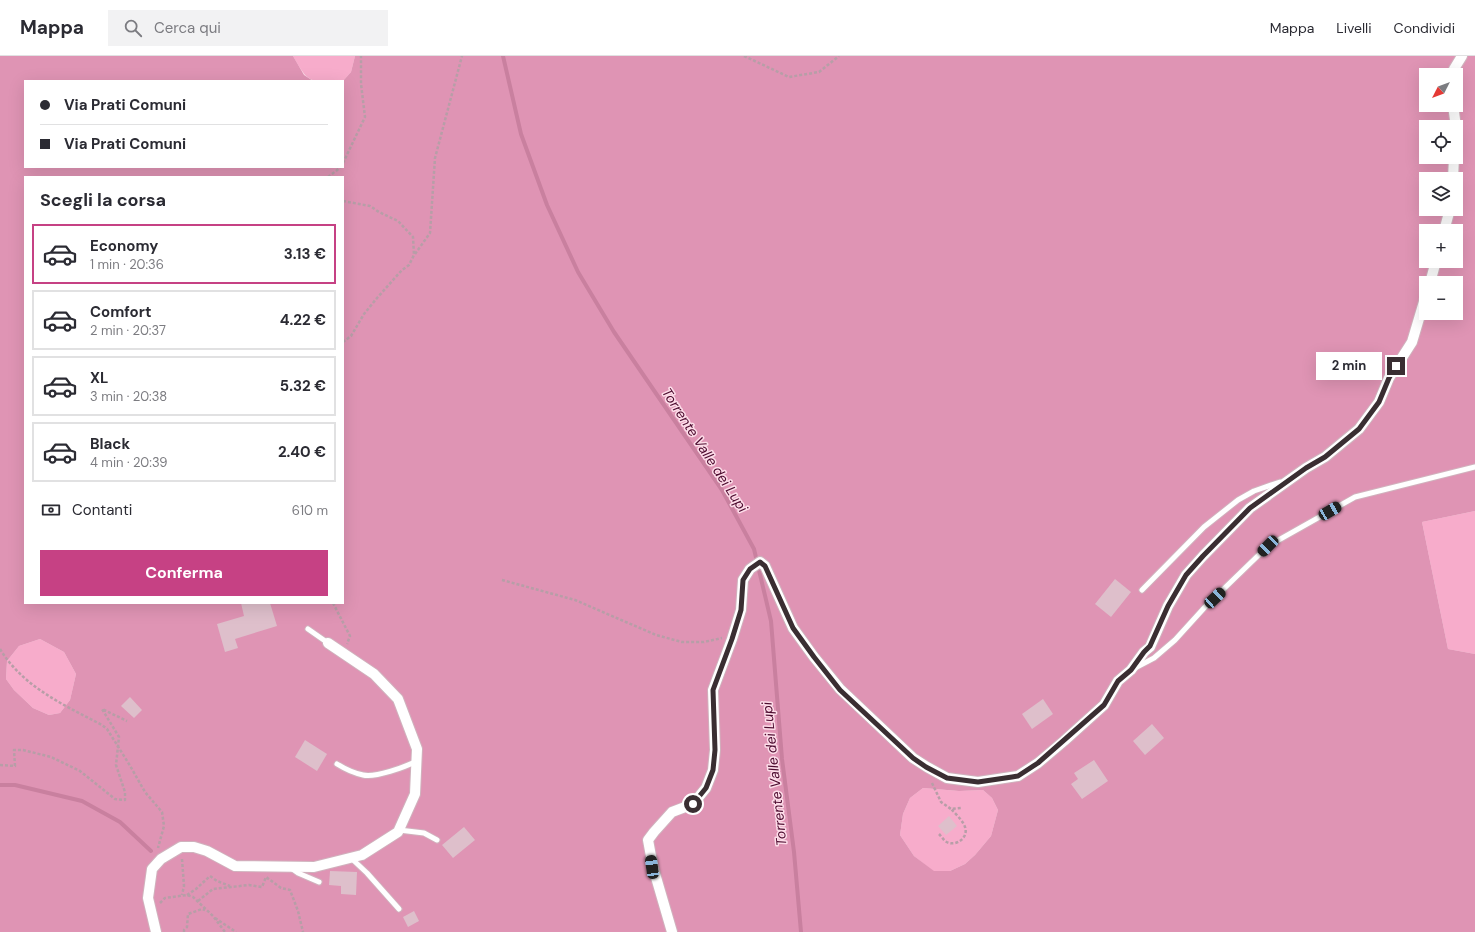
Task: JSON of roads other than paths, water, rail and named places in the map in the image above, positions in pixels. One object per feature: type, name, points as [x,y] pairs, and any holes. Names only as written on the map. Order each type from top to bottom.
[{"type":"street","points":[[1455,68],[1462,56]]},
{"type":"street","points":[[672,932],[652,867],[648,840],[672,812],[693,804],[706,788],[713,770],[715,750],[713,690],[741,610],[743,580],[750,569],[760,562],[765,566],[793,628],[840,690],[913,758],[947,778],[978,782],[1018,776],[1038,763],[1104,705],[1118,681],[1131,670],[1150,646],[1168,606],[1186,575],[1250,508],[1290,479],[1325,457],[1359,429],[1379,402],[1389,378],[1412,342],[1419,318]]},
{"type":"street","points":[[156,932],[148,898],[153,868],[161,859],[179,849],[194,847],[207,851],[235,866],[314,867],[362,855],[399,830],[416,794],[417,749],[398,699],[374,674],[328,643]]},
{"type":"lane","points":[[1131,670],[1154,658],[1175,640],[1268,546],[1355,497],[1475,467]]},
{"type":"lane","points":[[1142,590],[1204,527],[1238,500],[1254,491],[1290,479]]},
{"type":"lane","points":[[308,629],[328,643]]},
{"type":"lane","points":[[337,764],[347,770],[364,776],[404,767],[416,761]]},
{"type":"lane","points":[[399,830],[424,833],[437,840]]},
{"type":"lane","points":[[351,858],[376,882],[399,909]]},
{"type":"lane","points":[[290,867],[298,874],[319,882]]},
{"type":"waterway","name":"Torrente Valle dei Lupi","points":[[503,56],[521,134],[547,205],[578,272],[614,332],[722,490],[754,549],[771,621],[782,759],[794,852],[801,932]]},
{"type":"waterway","points":[[0,785],[15,785],[82,801],[120,822],[151,851]]}]
